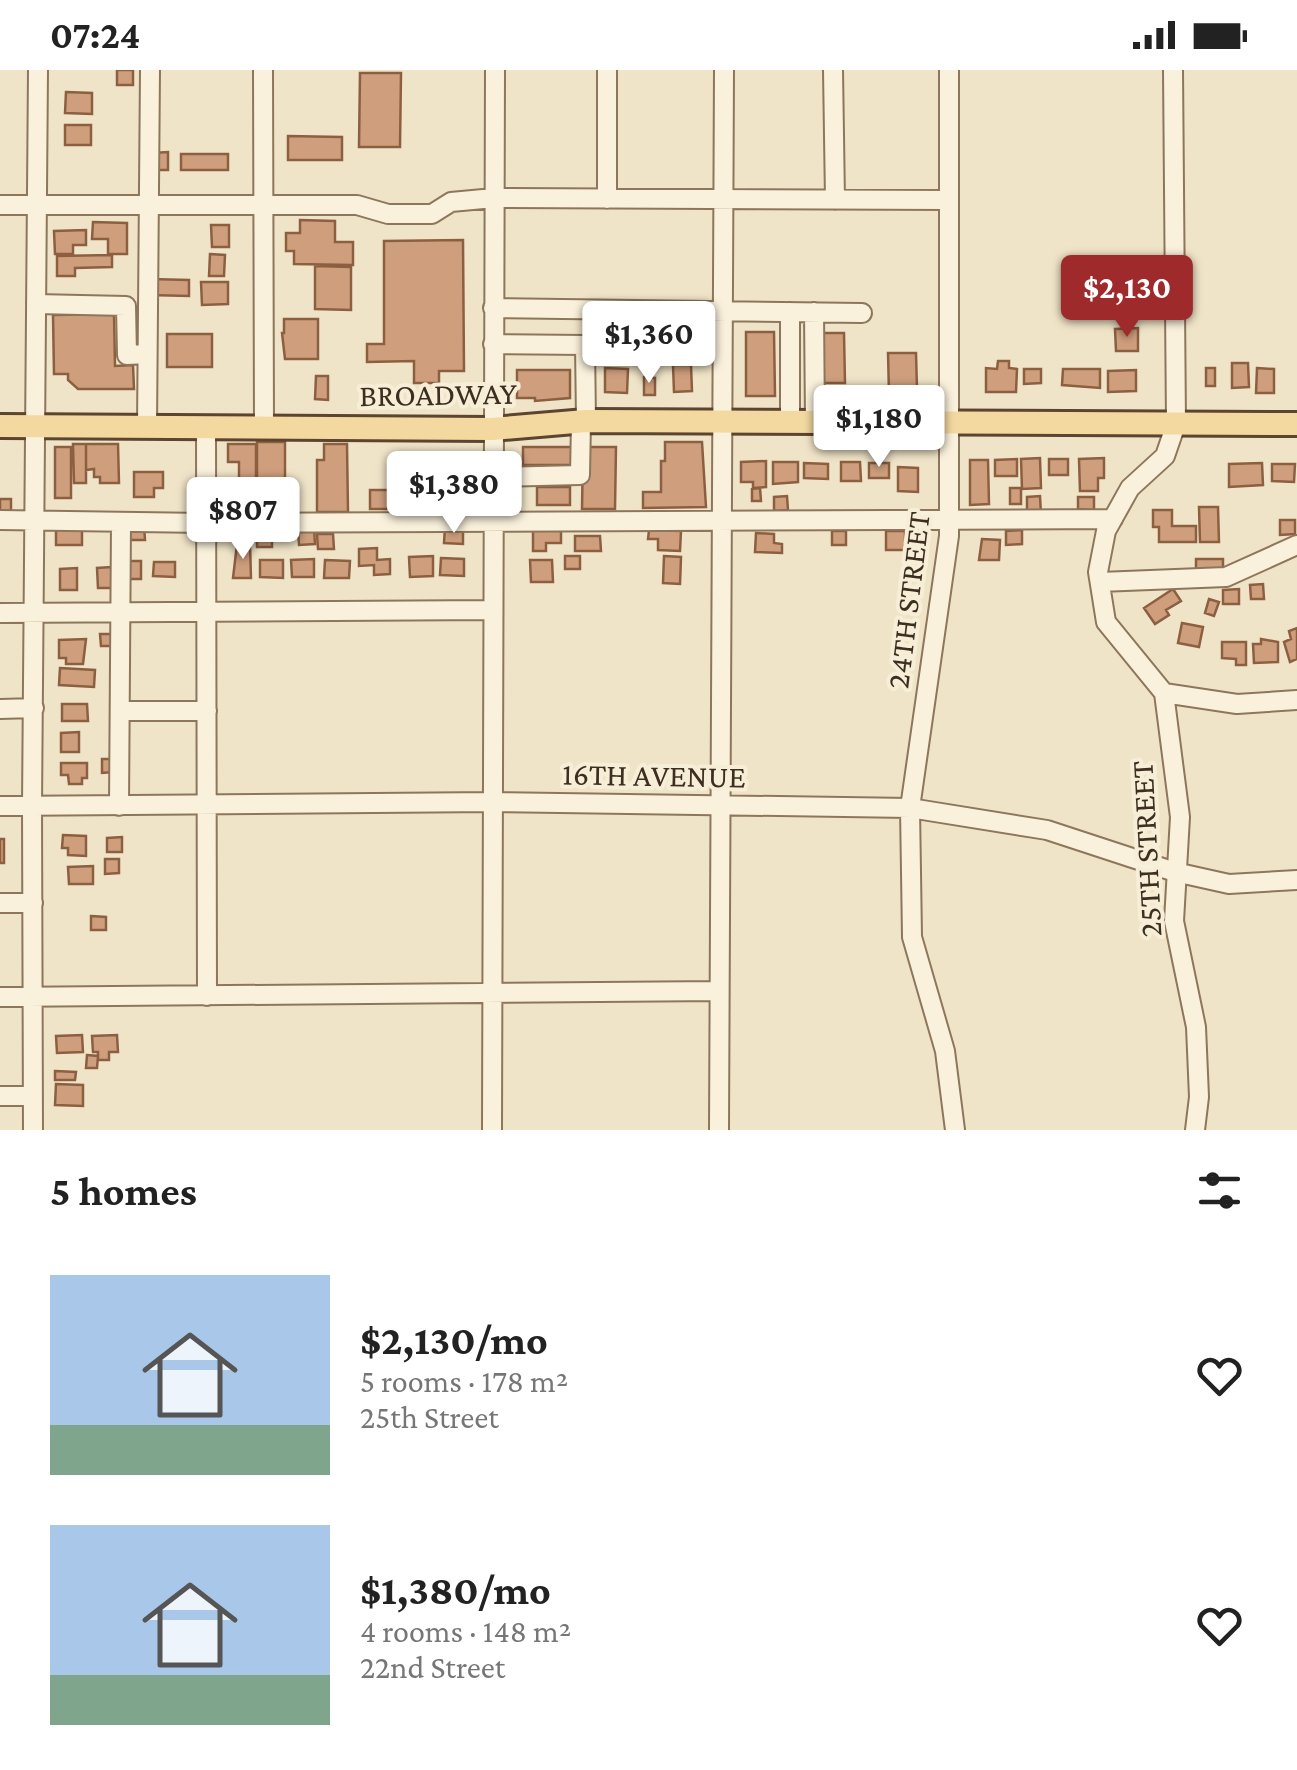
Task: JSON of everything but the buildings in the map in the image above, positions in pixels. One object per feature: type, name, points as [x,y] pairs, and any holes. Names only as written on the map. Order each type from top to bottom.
[{"type":"main road","name":"BROADWAY","points":[[0,426],[492,429],[584,421],[1297,424]]},
{"type":"street","points":[[34,1130],[32,806],[38,70]]},
{"type":"street","points":[[147,428],[150,70]]},
{"type":"street","points":[[263,70],[264,428]]},
{"type":"street","points":[[492,1130],[495,70]]},
{"type":"street","points":[[607,199],[608,70]]},
{"type":"street","points":[[719,1130],[724,70]]},
{"type":"street","points":[[832,70],[834,200]]},
{"type":"street","name":"24TH STREET","points":[[949,70],[949,520],[941,604],[910,808],[912,937],[945,1050],[955,1130]]},
{"type":"street","points":[[1174,70],[1176,424],[1165,456],[1130,488],[1106,531],[1098,572],[1106,622],[1164,693],[1238,704],[1297,700]]},
{"type":"street","points":[[0,205],[357,205],[388,214],[432,214],[452,202],[494,198],[948,200]]},
{"type":"street","points":[[36,304],[126,306],[127,355],[147,354]]},
{"type":"street","points":[[493,308],[862,313]]},
{"type":"street","points":[[493,477],[580,475],[585,308]]},
{"type":"street","points":[[790,312],[790,423]]},
{"type":"street","points":[[814,312],[815,422]]},
{"type":"street","points":[[493,344],[586,345]]},
{"type":"street","points":[[206,428],[208,996]]},
{"type":"street","points":[[0,520],[205,523],[1113,518]]},
{"type":"street","points":[[119,806],[121,523]]},
{"type":"street","points":[[1100,582],[1226,577],[1297,545]]},
{"type":"street","points":[[0,614],[493,610]]},
{"type":"street","name":"25TH STREET","points":[[1164,693],[1180,817],[1174,920],[1196,1027],[1199,1097],[1195,1130]]},
{"type":"street","points":[[0,709],[34,708]]},
{"type":"street","points":[[120,711],[207,711]]},
{"type":"street","name":"16TH AVENUE","points":[[0,806],[492,802],[910,808],[1047,830],[1175,872],[1228,884],[1297,880]]},
{"type":"street","points":[[0,903],[33,903]]},
{"type":"street","points":[[0,997],[720,992]]},
{"type":"street","points":[[0,1096],[33,1096]]}]
